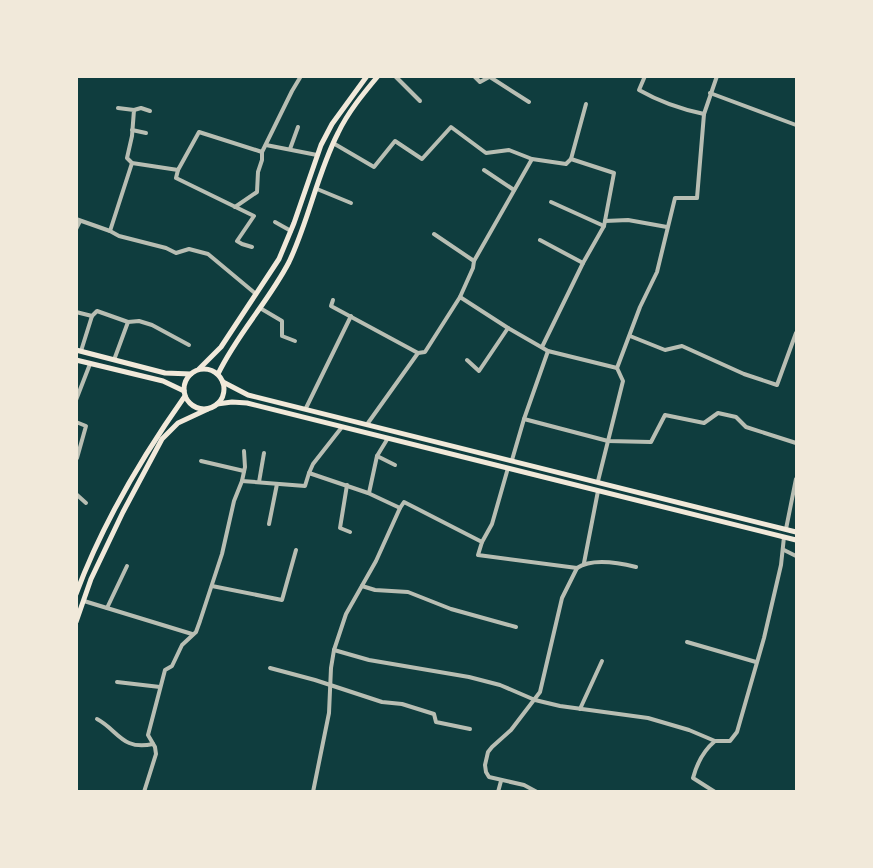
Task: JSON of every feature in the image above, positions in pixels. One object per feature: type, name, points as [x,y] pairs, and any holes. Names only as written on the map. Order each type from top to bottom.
[{"type":"main road","points":[[76,594],[92,552],[120,498],[184,393],[185,381],[221,347],[279,259],[317,155],[332,124],[366,76]]},
{"type":"main road","points":[[218,374],[228,352],[260,308],[290,260],[333,143],[357,102],[378,76]]},
{"type":"main road","points":[[332,124],[340,129]]},
{"type":"main road","points":[[79,351],[165,373],[191,374]]},
{"type":"main road","points":[[76,360],[163,381],[184,393],[194,407],[208,409]]},
{"type":"main road","points":[[199,369],[218,374],[223,382],[224,392],[217,404]]},
{"type":"main road","points":[[223,382],[248,395],[368,423],[796,532]]},
{"type":"main road","points":[[76,622],[91,579],[162,439],[178,423],[217,404],[232,402],[247,403],[509,467],[796,540]]},
{"type":"main road","points":[[541,476],[543,468]]},
{"type":"main road","points":[[83,576],[91,579]]},
{"type":"street","points":[[235,207],[257,192],[262,152],[301,76]]},
{"type":"street","points":[[395,76],[420,101]]},
{"type":"street","points":[[474,76],[480,82],[490,77],[529,102]]},
{"type":"street","points":[[645,76],[639,90],[679,109],[704,114]]},
{"type":"street","points":[[598,481],[623,381],[617,368],[639,307],[657,272],[675,198],[697,198],[704,114],[717,76]]},
{"type":"street","points":[[710,93],[796,124]]},
{"type":"street","points":[[333,143],[374,167],[395,141],[422,159],[451,127],[486,153],[509,150],[532,159],[566,164],[571,159],[586,104]]},
{"type":"street","points":[[118,108],[134,110],[141,108],[150,111]]},
{"type":"street","points":[[134,110],[127,158],[132,163],[178,171]]},
{"type":"street","points":[[290,149],[298,127]]},
{"type":"street","points":[[132,130],[146,133]]},
{"type":"street","points":[[252,247],[237,241],[254,216],[176,178],[199,132],[262,152]]},
{"type":"street","points":[[266,145],[317,155]]},
{"type":"street","points":[[333,300],[332,306],[418,353],[425,352],[460,297],[474,261],[532,159]]},
{"type":"street","points":[[542,347],[604,224],[614,172],[571,159]]},
{"type":"street","points":[[110,231],[132,163]]},
{"type":"street","points":[[484,171],[514,190]]},
{"type":"street","points":[[317,189],[351,203]]},
{"type":"street","points":[[551,202],[604,224],[628,220],[667,227]]},
{"type":"street","points":[[76,229],[78,220],[118,236],[166,248],[176,253],[189,249],[208,254],[256,294]]},
{"type":"street","points":[[275,222],[291,231]]},
{"type":"street","points":[[434,234],[474,261]]},
{"type":"street","points":[[540,240],[582,264]]},
{"type":"street","points":[[460,297],[548,351],[617,368]]},
{"type":"street","points":[[260,308],[282,321],[282,336],[296,341]]},
{"type":"street","points":[[79,351],[92,316],[97,311],[128,322],[139,321],[152,325],[189,345]]},
{"type":"street","points":[[76,312],[92,316]]},
{"type":"street","points":[[306,408],[351,316]]},
{"type":"street","points":[[114,360],[128,322]]},
{"type":"street","points":[[467,360],[480,371],[508,328]]},
{"type":"street","points":[[630,336],[665,350],[682,346],[744,374],[777,385],[796,333]]},
{"type":"street","points":[[512,460],[548,351]]},
{"type":"street","points":[[368,423],[418,353]]},
{"type":"street","points":[[76,400],[90,363]]},
{"type":"street","points":[[524,419],[608,441],[651,442],[665,415],[704,423],[718,413],[736,417],[746,427],[796,443]]},
{"type":"street","points":[[76,422],[86,426],[77,458]]},
{"type":"street","points":[[242,481],[304,486],[313,464],[343,427]]},
{"type":"street","points":[[369,493],[377,456],[388,438]]},
{"type":"street","points":[[144,792],[156,754],[148,735],[160,687],[165,670],[172,666],[182,645],[193,634],[200,621],[222,555],[234,501],[242,481],[244,451]]},
{"type":"street","points":[[259,482],[264,453]]},
{"type":"street","points":[[377,456],[395,465]]},
{"type":"street","points":[[201,461],[244,471]]},
{"type":"street","points":[[509,467],[492,524],[478,555],[577,568]]},
{"type":"street","points":[[309,473],[369,493],[400,508]]},
{"type":"street","points":[[786,529],[796,479]]},
{"type":"street","points":[[269,524],[277,484]]},
{"type":"street","points":[[347,485],[340,528],[350,532]]},
{"type":"street","points":[[584,563],[598,490]]},
{"type":"street","points":[[76,494],[87,503]]},
{"type":"street","points":[[313,792],[329,713],[334,650],[346,614],[376,561],[404,502],[482,542]]},
{"type":"street","points":[[334,650],[369,660],[489,682],[535,700],[580,709],[648,718],[689,730],[715,741],[730,741],[734,738],[763,644],[784,550],[784,537]]},
{"type":"street","points":[[212,586],[282,600],[296,550]]},
{"type":"street","points":[[784,550],[796,556]]},
{"type":"street","points":[[537,792],[524,785],[489,777],[486,772],[488,752],[511,730],[540,692],[562,598],[577,568],[584,563],[626,564],[636,567]]},
{"type":"street","points":[[107,608],[126,566]]},
{"type":"street","points":[[362,586],[375,590],[408,592],[451,609],[516,627]]},
{"type":"street","points":[[84,601],[193,634]]},
{"type":"street","points":[[687,642],[756,662]]},
{"type":"street","points":[[580,709],[602,661]]},
{"type":"street","points":[[270,669],[382,702],[422,709],[434,714],[436,722],[470,729]]},
{"type":"street","points":[[117,682],[160,687]]},
{"type":"street","points":[[97,719],[125,741],[144,746],[153,744]]},
{"type":"street","points":[[715,741],[706,748],[693,778],[715,792]]},
{"type":"street","points":[[498,792],[501,781]]}]
